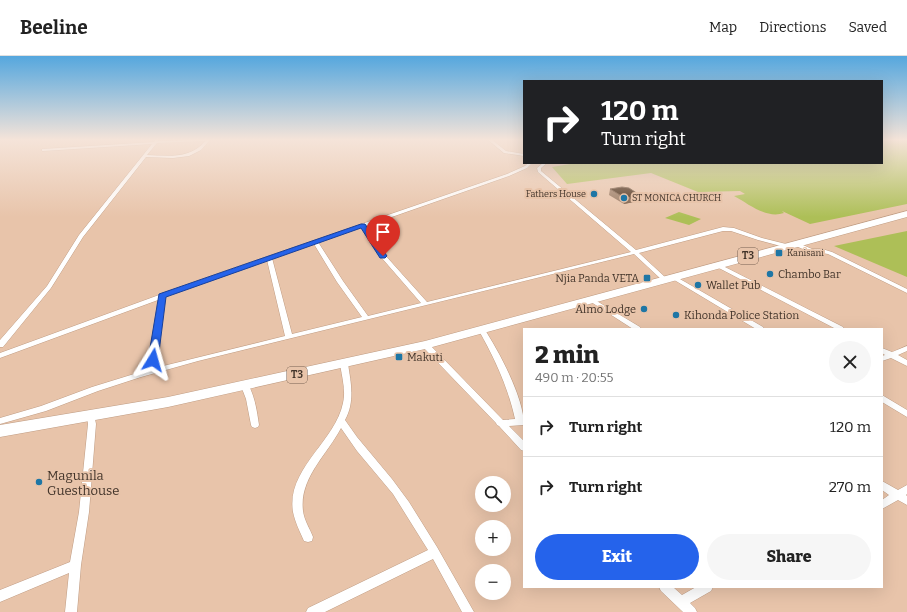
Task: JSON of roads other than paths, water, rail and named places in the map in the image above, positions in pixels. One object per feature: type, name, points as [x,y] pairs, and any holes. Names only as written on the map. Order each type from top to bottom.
[{"type":"highway","name":"T3","points":[[0,431],[91,416],[245,386],[344,364],[425,344],[907,214]]},
{"type":"street","points":[[0,345],[49,287],[81,236],[138,165]]},
{"type":"street","points":[[0,356],[162,295],[508,175],[528,165]]},
{"type":"street","points":[[542,165],[538,168],[539,171],[635,252],[669,278],[759,328]]},
{"type":"street","points":[[363,225],[383,256],[425,304]]},
{"type":"street","points":[[0,421],[43,409],[95,389],[151,372],[729,228],[760,239],[830,253],[907,291]]},
{"type":"street","points":[[315,242],[340,282],[366,318]]},
{"type":"street","points":[[269,258],[289,337]]},
{"type":"street","points":[[716,265],[839,328]]},
{"type":"street","points":[[151,372],[162,295]]},
{"type":"street","points":[[590,299],[636,328]]},
{"type":"street","points":[[481,329],[505,372],[522,422],[500,423]]},
{"type":"street","points":[[425,344],[523,446]]},
{"type":"street","points":[[883,358],[890,354],[907,348]]},
{"type":"street","points":[[883,350],[907,363]]},
{"type":"street","points":[[308,537],[298,511],[299,494],[310,468],[341,421],[347,402],[347,384],[344,364]]},
{"type":"street","points":[[245,386],[249,392],[249,400],[255,425]]},
{"type":"street","points":[[883,399],[907,414]]},
{"type":"street","points":[[71,612],[75,565],[84,512],[92,424],[91,416]]},
{"type":"street","points":[[341,421],[355,444],[381,472],[406,505],[468,612]]},
{"type":"street","points":[[883,486],[907,501]]},
{"type":"street","points":[[883,504],[907,489]]},
{"type":"street","points":[[312,612],[434,553]]},
{"type":"street","points":[[0,596],[75,565]]},
{"type":"street","points":[[666,588],[691,612]]},
{"type":"street","points":[[681,602],[705,588]]},
{"type":"place","name":"Fathers House","points":[[594,194]]},
{"type":"place","name":"ST MONICA CHURCH","points":[[624,198]]},
{"type":"place","name":"Kanisani","points":[[779,253]]},
{"type":"place","name":"Chambo Bar","points":[[770,274]]},
{"type":"place","name":"Njia Panda VETA","points":[[647,278]]},
{"type":"place","name":"Wallet Pub","points":[[698,285]]},
{"type":"place","name":"Almo Lodge","points":[[644,309]]},
{"type":"place","name":"Kihonda Police Station","points":[[676,315]]},
{"type":"place","name":"Makuti","points":[[399,357]]},
{"type":"place","name":"Magunila Guesthouse","points":[[39,482]]}]
